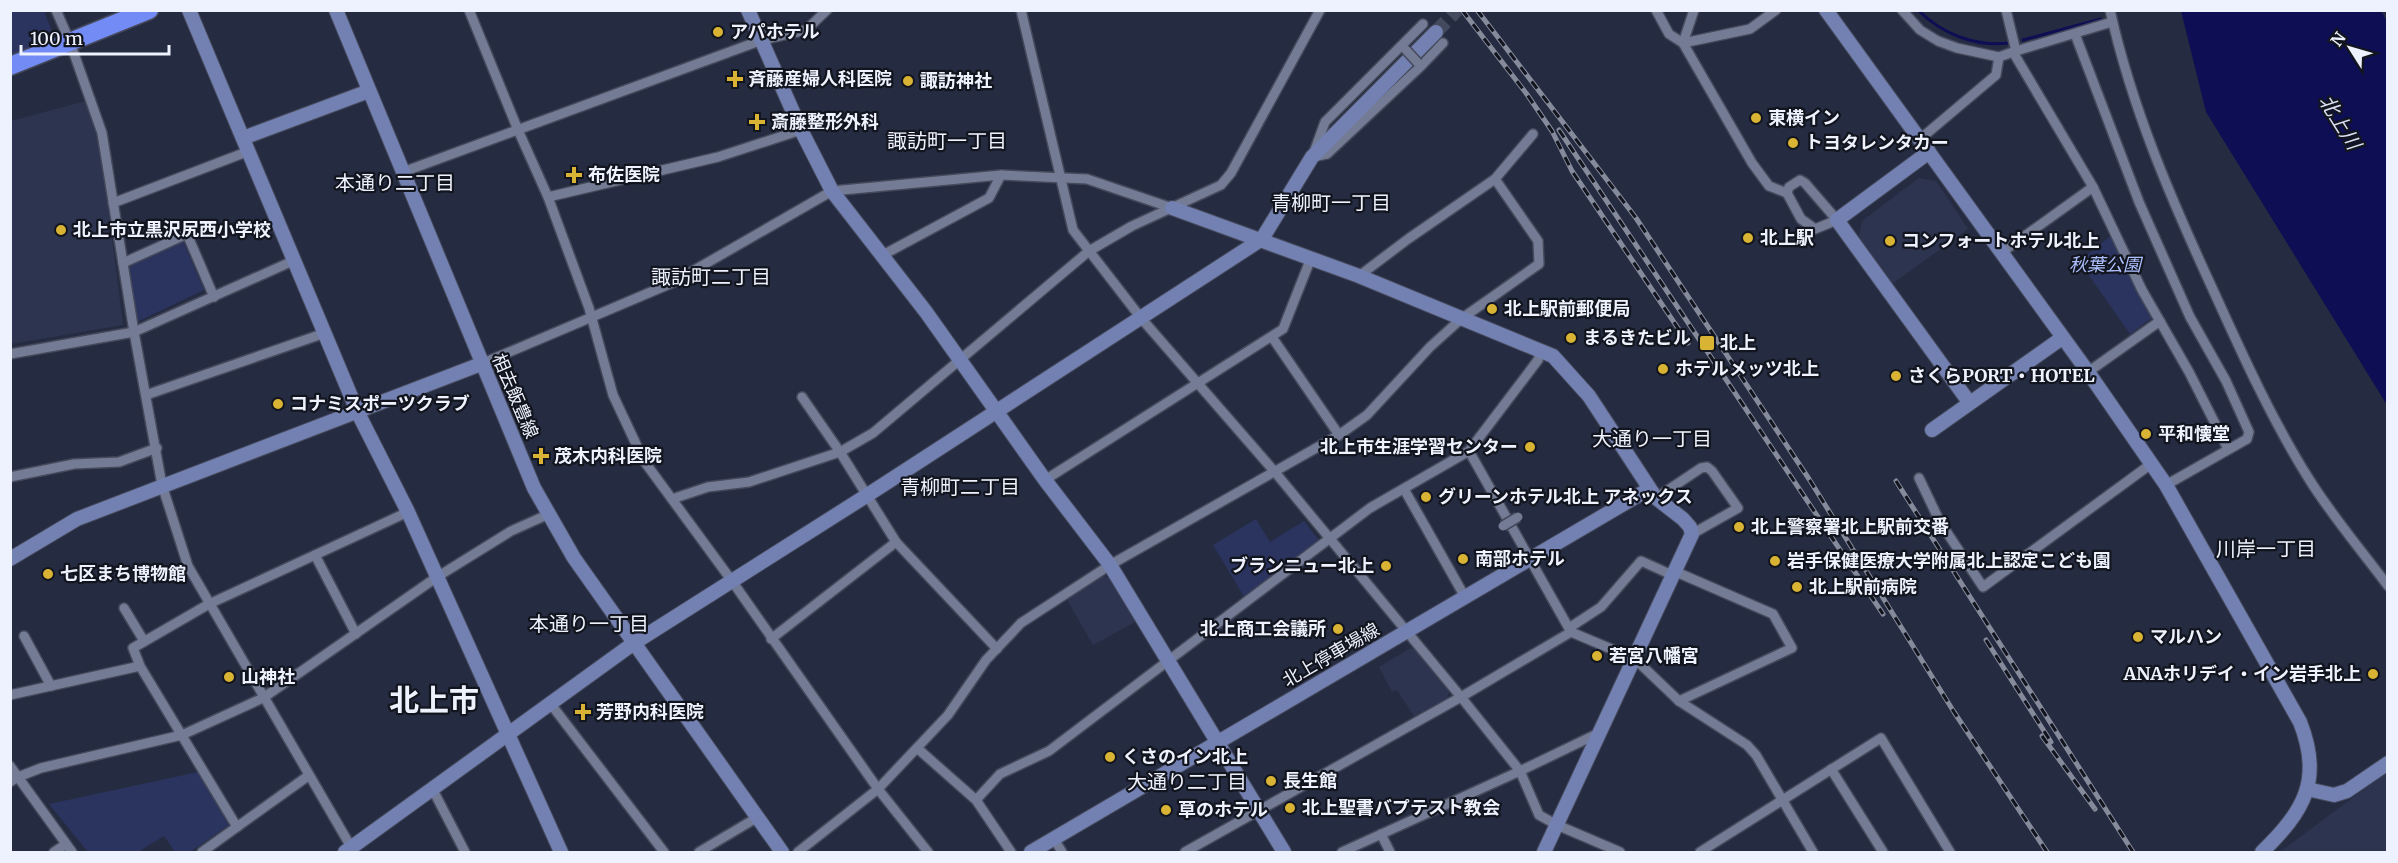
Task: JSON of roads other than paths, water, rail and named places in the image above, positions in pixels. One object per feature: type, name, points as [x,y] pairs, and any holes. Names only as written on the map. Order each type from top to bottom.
[{"type":"highway","points":[[10,66],[149,10]]},
{"type":"street","points":[[56,10],[70,42],[102,133],[134,332],[162,485],[188,566],[350,851],[634,643],[866,496],[1262,239],[1312,157],[1325,122],[1404,48],[1423,24]]},
{"type":"street","points":[[189,10],[358,413],[408,512],[561,852]]},
{"type":"street","name":"相去飯豊線","points":[[336,10],[534,488],[574,558],[782,852]]},
{"type":"street","points":[[469,10],[548,198],[589,308],[613,395],[644,461],[732,581],[878,789],[928,852]]},
{"type":"street","points":[[748,10],[801,130],[832,190],[961,360],[1045,480],[1110,565],[1284,852]]},
{"type":"street","points":[[403,172],[762,40],[806,30],[827,10]]},
{"type":"street","points":[[1021,10],[1073,230],[1141,318],[1274,471],[1520,771],[1539,816],[1620,852]]},
{"type":"street","points":[[672,499],[708,487],[749,482],[840,452],[873,433],[1089,251],[1132,226],[1221,184],[1231,173],[1320,10]]},
{"type":"street","points":[[1656,10],[1669,34],[1683,44],[1752,163],[1769,186],[1787,193]]},
{"type":"street","points":[[1683,44],[1695,10]]},
{"type":"street","points":[[1683,44],[1750,29],[1776,10]]},
{"type":"street","points":[[1826,10],[2088,372],[2166,485],[2300,722],[2309,744],[2311,767],[2307,789],[2295,814],[2262,852]]},
{"type":"street","points":[[1902,10],[1920,30],[1938,41],[1957,48],[2000,57],[2013,52],[2093,187],[2142,290],[2189,372],[2228,449]]},
{"type":"street","points":[[2006,10],[2016,51],[2112,22]]},
{"type":"street","points":[[2110,10],[2136,106],[2175,208],[2240,350],[2274,418],[2310,480],[2388,586]]},
{"type":"street","points":[[2075,34],[2144,212],[2190,317],[2226,381],[2248,432],[2247,439],[2166,485]]},
{"type":"street","points":[[1312,157],[1439,38]]},
{"type":"street","points":[[1312,157],[1327,154],[1420,65],[1439,38]]},
{"type":"street","points":[[1404,48],[1420,65]]},
{"type":"street","points":[[1919,140],[1996,75],[2000,57]]},
{"type":"street","points":[[243,138],[369,91]]},
{"type":"street","points":[[548,198],[718,157],[801,130]]},
{"type":"street","points":[[1359,276],[1495,179],[1533,134]]},
{"type":"street","points":[[113,203],[249,151]]},
{"type":"street","points":[[1929,152],[1837,220],[1815,229],[1808,226],[1791,204],[1787,193],[1794,182],[1800,180],[1805,183],[1837,220],[1969,402]]},
{"type":"street","points":[[881,256],[988,198],[1001,175]]},
{"type":"street","points":[[10,559],[77,519],[162,485],[358,413],[672,283],[832,190],[1001,175],[1087,179],[1262,239],[1359,276],[1553,356],[1589,396],[1652,494],[1683,519],[1690,527],[1692,534]]},
{"type":"street","points":[[798,852],[878,789],[948,715],[986,660],[1021,623],[1110,565],[1339,435],[1367,415],[1430,347],[1461,319],[1539,264],[1538,241],[1495,179]]},
{"type":"street","points":[[2001,253],[2093,187]]},
{"type":"street","points":[[123,263],[187,234],[214,297]]},
{"type":"street","points":[[1045,480],[1283,329],[1311,258]]},
{"type":"street","points":[[10,354],[134,332],[295,260]]},
{"type":"street","points":[[2088,372],[2160,321]]},
{"type":"street","points":[[146,395],[325,333]]},
{"type":"street","points":[[1272,337],[1339,435]]},
{"type":"street","points":[[1932,430],[2062,338]]},
{"type":"street","points":[[976,800],[1000,774],[1049,751],[1331,540],[1370,508],[1468,451],[1538,360],[1541,351]]},
{"type":"street","points":[[802,397],[840,452],[896,542],[997,649]]},
{"type":"street","points":[[10,477],[74,464],[120,462],[157,448]]},
{"type":"street","points":[[1468,451],[1570,630],[1635,659],[1679,701],[1752,750],[1813,852]]},
{"type":"street","points":[[1919,478],[1940,522],[1983,586],[2151,464]]},
{"type":"street","points":[[1544,852],[1692,534],[1738,508],[1707,467],[1652,494]]},
{"type":"street","points":[[1404,489],[1466,597]]},
{"type":"street","name":"北上停車場線","points":[[1031,852],[1530,559],[1652,494]]},
{"type":"street","points":[[237,827],[140,666],[133,648],[209,604],[408,512]]},
{"type":"street","points":[[14,779],[41,768],[182,735],[263,698],[437,577],[510,531],[549,514]]},
{"type":"street","points":[[1503,526],[1518,517]]},
{"type":"street","points":[[771,639],[896,542]]},
{"type":"street","points":[[315,555],[356,634]]},
{"type":"street","points":[[1185,852],[1461,697],[1570,630],[1601,607],[1641,561],[1773,614],[1792,648],[1679,701]]},
{"type":"street","points":[[124,608],[144,641]]},
{"type":"street","points":[[24,636],[51,686]]},
{"type":"street","points":[[10,695],[140,666]]},
{"type":"street","points":[[550,703],[664,852]]},
{"type":"street","points":[[1342,852],[1601,732]]},
{"type":"street","points":[[1700,852],[1881,738],[1950,852]]},
{"type":"street","points":[[917,748],[976,800],[1011,852]]},
{"type":"street","points":[[2307,789],[2334,795],[2347,791],[2388,763]]},
{"type":"street","points":[[10,766],[14,779],[72,852]]},
{"type":"street","points":[[1831,769],[1883,852]]},
{"type":"street","points":[[202,852],[308,776]]},
{"type":"street","points":[[433,790],[465,852]]},
{"type":"street","points":[[699,852],[758,817]]},
{"type":"street","points":[[1381,834],[1390,852]]},
{"type":"street","points":[[1054,839],[1062,852]]},
{"type":"street","points":[[54,852],[66,844]]},
{"type":"water","name":"北上川","points":[[2181,11],[2381,11],[2388,23],[2387,405],[2206,112]]},
{"type":"waterway","points":[[1918,10],[1938,26],[1960,37],[1984,43],[2009,43]]},
{"type":"waterway","points":[[2023,40],[2101,19]]},
{"type":"tunnel","points":[[1436,32],[1457,10]]},
{"type":"railway","points":[[1462,10],[1526,93],[1552,131],[1572,171],[1688,343]]},
{"type":"railway","points":[[1477,10],[1636,218],[1809,479],[1954,712],[2047,852]]},
{"type":"railway","points":[[1559,130],[1883,614]]},
{"type":"railway","points":[[1896,481],[2133,852]]},
{"type":"railway","points":[[1986,640],[2051,742]]},
{"type":"railway","points":[[2042,736],[2095,809]]},
{"type":"place","name":"アパホテル","points":[[718,32]]},
{"type":"place","name":"斉藤産婦人科医院","points":[[735,79]]},
{"type":"place","name":"諏訪神社","points":[[908,81]]},
{"type":"place","name":"東横イン","points":[[1756,118]]},
{"type":"place","name":"斎藤整形外科","points":[[757,122]]},
{"type":"place","name":"トヨタレンタカー","points":[[1793,143]]},
{"type":"place","name":"布佐医院","points":[[574,175]]},
{"type":"place","name":"北上市立黒沢尻西小学校","points":[[61,230]]},
{"type":"place","name":"北上駅","points":[[1748,238]]},
{"type":"place","name":"コンフォートホテル北上","points":[[1890,241]]},
{"type":"place","name":"北上駅前郵便局","points":[[1492,309]]},
{"type":"place","name":"まるきたビル","points":[[1571,338]]},
{"type":"place","name":"北上","points":[[1707,343]]},
{"type":"place","name":"ホテルメッツ北上","points":[[1663,369]]},
{"type":"place","name":"さくらPORT・HOTEL","points":[[1896,376]]},
{"type":"place","name":"コナミスポーツクラブ","points":[[278,404]]},
{"type":"place","name":"平和懐堂","points":[[2146,434]]},
{"type":"place","name":"北上市生涯学習センター","points":[[1530,447]]},
{"type":"place","name":"茂木内科医院","points":[[541,456]]},
{"type":"place","name":"グリーンホテル北上 アネックス","points":[[1426,497]]},
{"type":"place","name":"北上警察署北上駅前交番","points":[[1739,527]]},
{"type":"place","name":"南部ホテル","points":[[1463,559]]},
{"type":"place","name":"岩手保健医療大学附属北上認定こども園","points":[[1775,561]]},
{"type":"place","name":"ブランニュー北上","points":[[1386,566]]},
{"type":"place","name":"七区まち博物館","points":[[48,574]]},
{"type":"place","name":"北上駅前病院","points":[[1797,587]]},
{"type":"place","name":"北上商工会議所","points":[[1338,629]]},
{"type":"place","name":"マルハン","points":[[2138,637]]},
{"type":"place","name":"若宮八幡宮","points":[[1597,656]]},
{"type":"place","name":"ANAホリデイ・イン岩手北上","points":[[2373,674]]},
{"type":"place","name":"山神社","points":[[229,677]]},
{"type":"place","name":"芳野内科医院","points":[[583,712]]},
{"type":"place","name":"くさのイン北上","points":[[1110,757]]},
{"type":"place","name":"長生館","points":[[1271,781]]},
{"type":"place","name":"北上聖書バプテスト教会","points":[[1290,808]]},
{"type":"place","name":"草のホテル","points":[[1166,810]]},
{"type":"district","name":"諏訪町一丁目","points":[[947,141]]},
{"type":"district","name":"本通り二丁目","points":[[395,183]]},
{"type":"district","name":"青柳町一丁目","points":[[1331,203]]},
{"type":"district","name":"諏訪町二丁目","points":[[711,277]]},
{"type":"district","name":"大通り一丁目","points":[[1652,439]]},
{"type":"district","name":"青柳町二丁目","points":[[960,487]]},
{"type":"district","name":"川岸一丁目","points":[[2266,549]]},
{"type":"district","name":"本通り一丁目","points":[[589,624]]},
{"type":"district","name":"北上市","points":[[434,701]]},
{"type":"district","name":"大通り二丁目","points":[[1187,782]]},
{"type":"park label","name":"秋葉公園","points":[[2105,265]]}]
